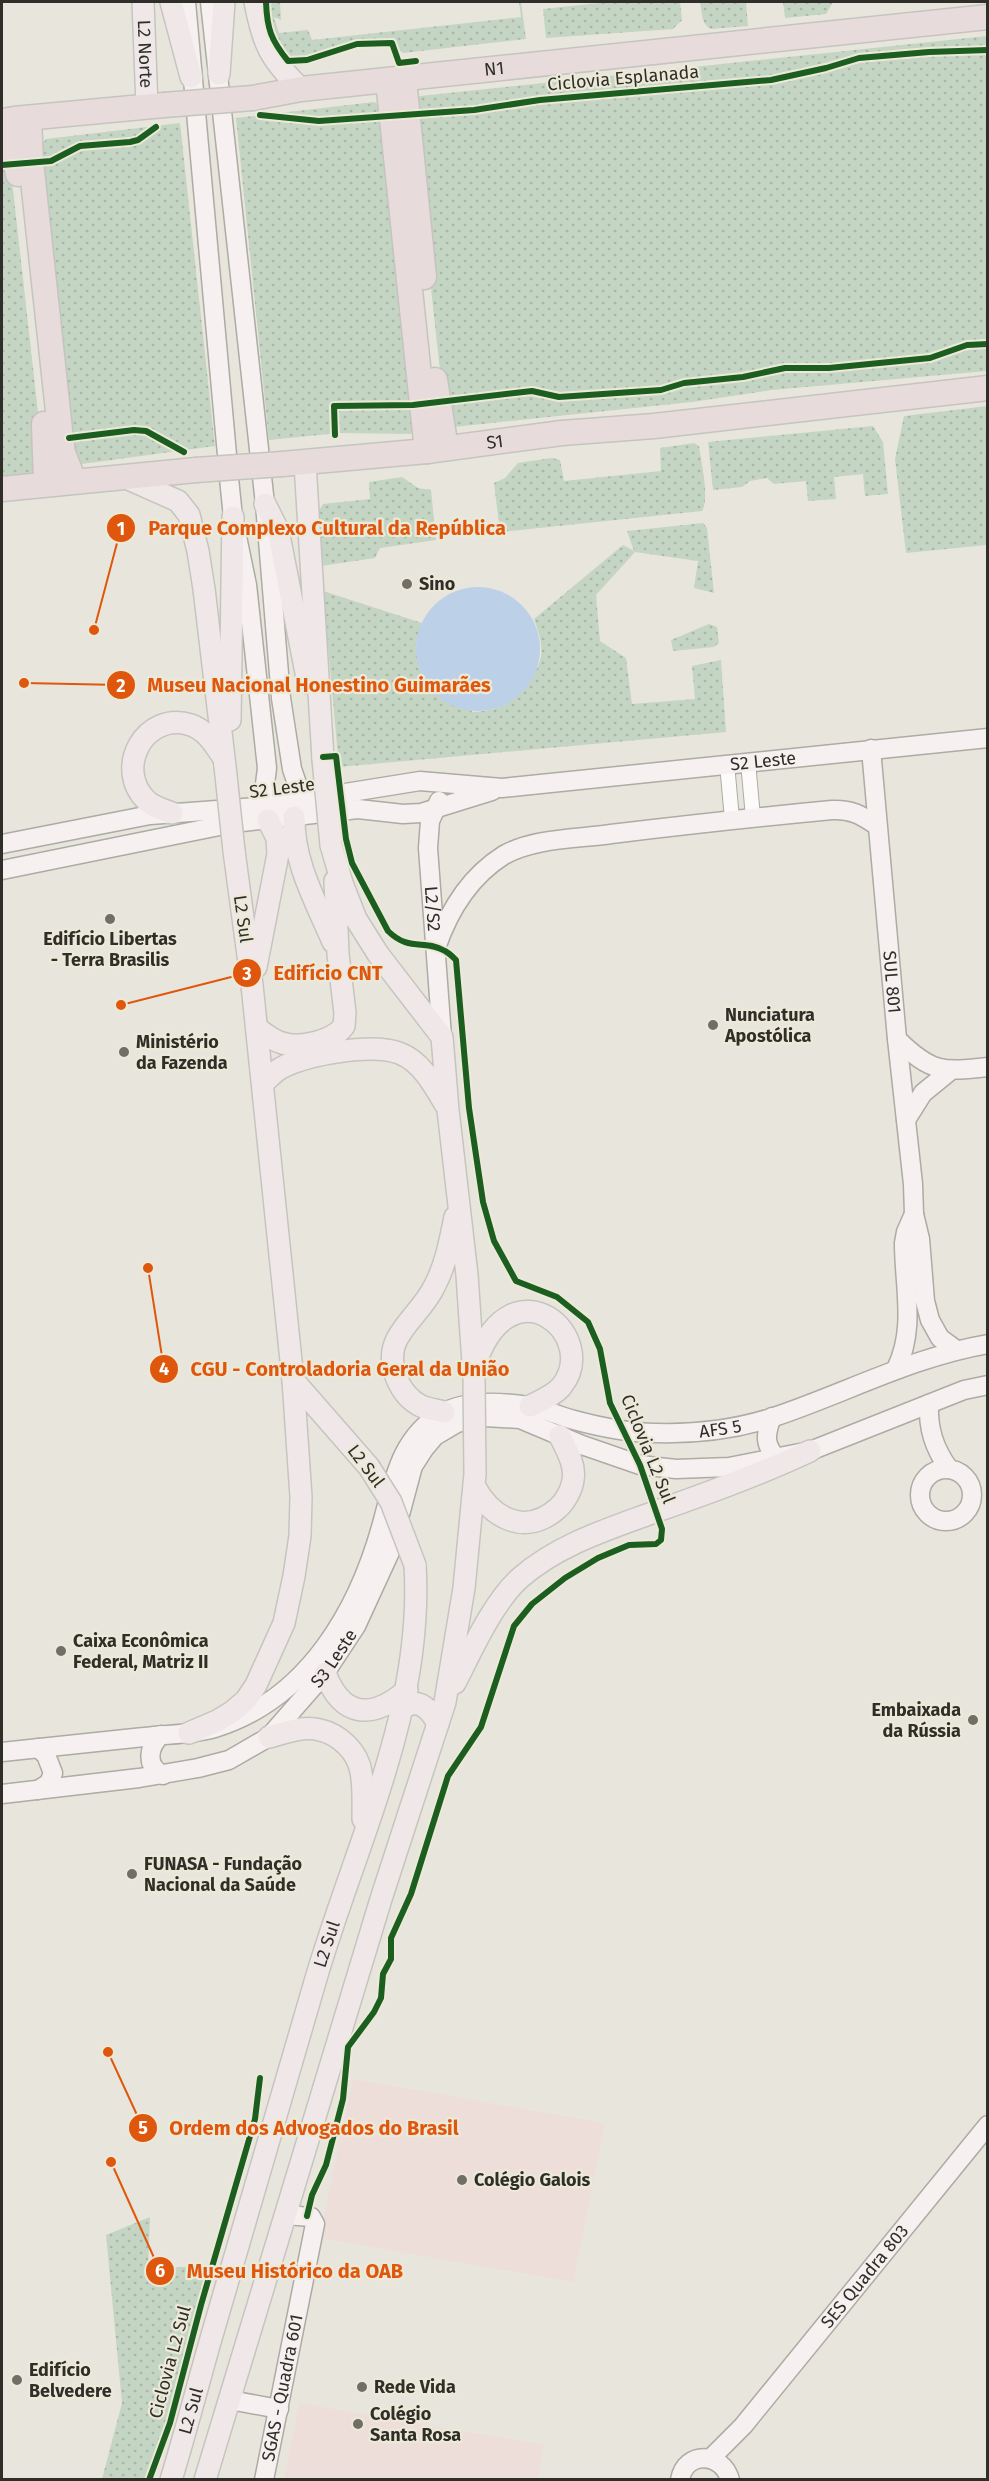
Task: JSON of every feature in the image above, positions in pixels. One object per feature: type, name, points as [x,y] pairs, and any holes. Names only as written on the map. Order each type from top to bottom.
[{"type":"highway","name":"N1","points":[[13,119],[253,98],[301,88],[396,80],[987,17]]},
{"type":"highway","points":[[396,80],[438,403],[437,449]]},
{"type":"highway","points":[[13,119],[30,162],[61,439],[63,453],[74,481]]},
{"type":"highway","points":[[13,119],[46,441],[46,484]]},
{"type":"highway","name":"S1","points":[[2,489],[196,470],[293,464],[987,388]]},
{"type":"main road","name":"L2 Norte","points":[[143,2],[156,106]]},
{"type":"main road","points":[[171,2],[191,76]]},
{"type":"main road","points":[[186,2],[233,517],[231,696],[225,764]]},
{"type":"main road","points":[[210,2],[265,504],[281,698],[299,809],[294,837],[302,869],[338,954]]},
{"type":"main road","points":[[219,74],[224,2]]},
{"type":"main road","points":[[255,2],[267,49],[285,73],[301,88]]},
{"type":"main road","points":[[256,1028],[285,1044],[303,1044],[333,1037],[340,1032],[344,1026],[345,1012],[338,954],[333,849],[293,464]]},
{"type":"main road","name":"L2 Sul","points":[[124,477],[178,501],[189,515],[201,570],[252,985],[293,1380],[369,1467],[391,1502],[416,1564],[418,1600],[405,1699],[318,1972],[171,2480]]},
{"type":"main road","points":[[265,504],[278,530],[304,670],[320,727]]},
{"type":"main road","points":[[233,517],[247,585],[267,768],[263,813],[277,838],[279,854],[252,985]]},
{"type":"main road","points":[[172,813],[149,803],[138,792],[133,779],[132,762],[136,747],[153,730],[170,723],[191,725],[206,734],[225,764]]},
{"type":"main road","name":"S2 Leste","points":[[2,844],[128,819],[172,813],[263,813],[299,809],[358,809],[421,813],[502,788],[987,738]]},
{"type":"main road","name":"SUL 801","points":[[871,749],[876,825],[914,1214],[904,1243],[930,1320],[940,1338],[955,1349]]},
{"type":"main road","name":"S2 Leste","points":[[299,809],[420,781],[502,788]]},
{"type":"main road","name":"L2/S2","points":[[438,782],[441,794],[430,821],[428,848],[442,1037]]},
{"type":"main road","points":[[390,787],[386,797],[391,812]]},
{"type":"main road","points":[[436,948],[444,923],[459,897],[483,870],[507,854],[540,843],[732,819],[846,809],[860,814],[876,825]]},
{"type":"main road","name":"S2 Leste","points":[[2,870],[214,826],[263,813]]},
{"type":"main road","points":[[38,862],[31,849],[39,837]]},
{"type":"main road","points":[[333,849],[342,884],[356,919],[378,954],[442,1037]]},
{"type":"main road","name":"L2 Sul","points":[[208,2470],[381,1899],[445,1701],[463,1599],[475,1481],[474,1373],[459,1195],[448,1110],[442,1037]]},
{"type":"main road","points":[[897,1039],[925,1063],[950,1071],[987,1067]]},
{"type":"main road","points":[[263,1083],[282,1068],[298,1061],[327,1054],[380,1048],[400,1053],[414,1061],[437,1090],[448,1110]]},
{"type":"main road","points":[[906,1120],[923,1094],[950,1071]]},
{"type":"main road","points":[[444,1412],[422,1406],[407,1395],[397,1379],[392,1357],[396,1341],[430,1295],[440,1275],[450,1245],[459,1195]]},
{"type":"main road","name":"SUL 801","points":[[896,1369],[904,1352],[914,1276]]},
{"type":"main road","points":[[474,1373],[484,1340],[497,1324],[518,1312],[528,1311],[549,1317],[559,1326],[566,1338],[571,1352],[570,1367],[567,1378],[559,1389],[530,1406]]},
{"type":"main road","name":"AFS 5","points":[[444,1412],[489,1403],[530,1406],[574,1420],[653,1433],[686,1433],[731,1427],[772,1417],[896,1369],[955,1349],[987,1344]]},
{"type":"main road","points":[[189,1733],[217,1721],[246,1700],[256,1685],[284,1623],[300,1536],[301,1497],[293,1380]]},
{"type":"main road","points":[[445,1701],[493,1613],[520,1578],[559,1551],[605,1529],[728,1486],[964,1390],[987,1385]]},
{"type":"main road","points":[[929,1404],[930,1434],[941,1471]]},
{"type":"main road","name":"S3 Leste","points":[[2,1752],[189,1733],[235,1720],[273,1700],[304,1674],[330,1641],[369,1571],[400,1459],[420,1430],[444,1412]]},
{"type":"main road","points":[[906,1413],[921,1428],[929,1450],[941,1471]]},
{"type":"main road","name":"S3 Leste","points":[[2,1794],[163,1774],[229,1760],[269,1737],[325,1673],[356,1626],[390,1552],[413,1466],[423,1449],[435,1436],[457,1424],[485,1417],[520,1419],[560,1436]]},
{"type":"main road","points":[[772,1417],[767,1429],[766,1444],[777,1459]]},
{"type":"main road","points":[[475,1481],[483,1502],[494,1512],[511,1521],[531,1523],[549,1516],[561,1505],[574,1479],[573,1465],[560,1436]]},
{"type":"main road","points":[[560,1436],[640,1465],[676,1469],[729,1467],[810,1451]]},
{"type":"main road","points":[[968,1509],[972,1492],[967,1480],[959,1472],[941,1471],[923,1482],[920,1490],[922,1507],[935,1519],[950,1521],[957,1519],[987,1495]]},
{"type":"main road","points":[[967,1480],[987,1487]]},
{"type":"main road","points":[[325,1673],[331,1689],[339,1700],[358,1711],[370,1711],[405,1699],[429,1709],[438,1724]]},
{"type":"main road","points":[[269,1737],[297,1730],[320,1729],[342,1741],[353,1753],[361,1770],[363,1834]]},
{"type":"main road","points":[[161,1735],[150,1748],[150,1757],[153,1767],[163,1774]]},
{"type":"main road","points":[[38,1748],[46,1755],[53,1773],[49,1783],[38,1790]]},
{"type":"main road","name":"SES Quadra 803","points":[[721,2468],[743,2426],[987,2125]]},
{"type":"main road","name":"SGAS - Quadra 601","points":[[264,2480],[315,2224],[311,2217],[286,2215]]},
{"type":"main road","points":[[192,2403],[199,2418],[205,2422],[227,2410],[279,2409]]},
{"type":"main road","points":[[180,2449],[198,2444],[203,2447],[208,2470]]},
{"type":"main road","points":[[680,2480],[688,2464],[698,2458],[721,2468]]},
{"type":"street","points":[[748,762],[753,817]]},
{"type":"street","points":[[727,764],[732,819]]},
{"type":"shaded area","name":"Colégio Galois","points":[[353,2079],[605,2123],[573,2282],[319,2238]]},
{"type":"shaded area","name":"Colégio Santa Rosa","points":[[299,2403],[544,2445],[538,2479],[284,2479]]},
{"type":"green space","points":[[266,2],[280,2],[281,20],[274,17],[279,33],[308,30],[312,40],[521,17],[519,2],[521,2],[526,39],[403,53],[396,48],[395,38],[295,64],[277,39]]},
{"type":"green space","points":[[608,2],[680,2],[682,20],[673,29],[546,38],[543,9]]},
{"type":"green space","points":[[700,2],[746,2],[748,26],[711,29],[704,21]]},
{"type":"green space","points":[[783,2],[833,2],[826,14],[785,18]]},
{"type":"green space","points":[[987,36],[987,371],[772,390],[692,402],[454,427],[442,389],[422,206],[415,99],[420,96]]},
{"type":"green space","points":[[374,102],[378,104],[381,118],[413,428],[411,434],[339,433],[269,440],[236,118]]},
{"type":"green space","points":[[180,123],[215,446],[82,464],[75,460],[40,178],[43,143],[46,139]]},
{"type":"green space","points":[[2,141],[11,172],[40,430],[38,472],[2,476]]},
{"type":"green space","points":[[987,406],[987,545],[906,553],[895,459],[904,416]]},
{"type":"green space","points":[[873,426],[883,442],[888,494],[865,496],[863,474],[834,477],[836,499],[808,501],[806,481],[774,484],[767,478],[750,481],[742,487],[713,490],[708,442]]},
{"type":"green space","points":[[694,443],[699,446],[704,480],[705,498],[702,511],[500,532],[494,483],[505,478],[518,463],[552,458],[560,460],[564,481],[661,471],[660,448]]},
{"type":"green space","points":[[402,477],[418,488],[431,490],[436,540],[380,548],[375,558],[321,566],[320,509],[323,504],[370,499],[369,482]]},
{"type":"green space","points":[[703,523],[707,528],[714,593],[694,588],[698,561],[635,552],[596,595],[600,641],[626,658],[632,704],[695,699],[692,666],[721,660],[726,732],[339,767],[323,591],[422,623],[416,645],[419,669],[473,712],[493,709],[504,705],[525,688],[539,664],[540,637],[534,619],[623,545],[634,551],[627,531]]},
{"type":"green space","points":[[709,624],[717,627],[719,643],[714,647],[673,651],[671,640]]},
{"type":"green space","points":[[150,2217],[148,2268],[212,2266],[151,2479],[102,2479],[122,2403],[106,2235]]},
{"type":"water","points":[[478,587],[502,592],[522,605],[535,625],[540,649],[535,673],[522,693],[502,706],[478,711],[454,706],[434,693],[421,673],[416,649],[421,625],[434,605],[454,592]]},
{"type":"cycle path","points":[[266,2],[271,34],[288,61],[307,60],[357,44],[392,43],[399,63],[416,61]]},
{"type":"cycle path","name":"Ciclovia Esplanada","points":[[260,115],[319,121],[474,110],[540,100],[771,80],[859,58],[988,50]]},
{"type":"cycle path","points":[[2,165],[51,161],[80,146],[130,142],[138,140],[156,127]]},
{"type":"cycle path","points":[[335,435],[334,406],[413,405],[532,391],[559,397],[661,390],[684,383],[743,377],[785,368],[829,368],[930,358],[967,345],[988,344]]},
{"type":"cycle path","points":[[69,438],[134,430],[146,431],[184,452]]},
{"type":"cycle path","name":"Ciclovia L2 Sul","points":[[307,2216],[312,2195],[326,2165],[343,2099],[348,2047],[374,2012],[381,1998],[383,1974],[391,1959],[391,1938],[411,1894],[448,1776],[481,1727],[514,1626],[532,1604],[565,1578],[598,1558],[629,1545],[656,1544],[661,1540],[662,1529],[640,1465],[610,1403],[600,1349],[588,1322],[557,1297],[516,1281],[494,1241],[483,1202],[469,1108],[456,960],[438,948],[403,941],[388,931],[352,863],[346,839],[336,756],[323,757]]},
{"type":"cycle path","name":"Ciclovia L2 Sul","points":[[149,2480],[170,2423],[201,2305],[255,2119],[260,2078]]},
{"type":"place","name":"Sino","points":[[407,584]]},
{"type":"place","name":"Parque Complexo Cultural da República","points":[[94,630]]},
{"type":"place","name":"Museu Nacional Honestino Guimarães","points":[[24,683]]},
{"type":"place","name":"Edifício Libertas - Terra Brasilis","points":[[110,919]]},
{"type":"place","name":"Edifício CNT","points":[[121,1005]]},
{"type":"place","name":"Nunciatura Apostólica","points":[[713,1025]]},
{"type":"place","name":"Ministério da Fazenda","points":[[124,1052]]},
{"type":"place","name":"CGU - Controladoria Geral da União","points":[[148,1268]]},
{"type":"place","name":"Caixa Econômica Federal, Matriz II","points":[[61,1651]]},
{"type":"place","name":"Embaixada da Rússia","points":[[973,1720]]},
{"type":"place","name":"FUNASA - Fundação Nacional da Saúde","points":[[132,1874]]},
{"type":"place","name":"Ordem dos Advogados do Brasil","points":[[108,2052]]},
{"type":"place","name":"Museu Histórico da OAB","points":[[111,2162]]},
{"type":"place","name":"Colégio Galois","points":[[462,2180]]},
{"type":"place","name":"Edifício Belvedere","points":[[17,2380]]},
{"type":"place","name":"Rede Vida","points":[[362,2387]]},
{"type":"place","name":"Colégio Santa Rosa","points":[[358,2424]]}]
